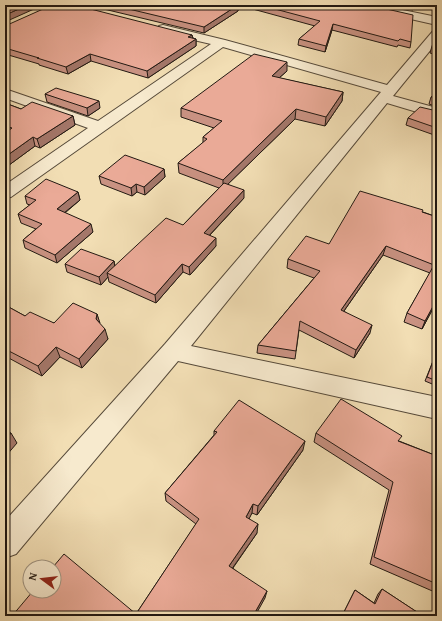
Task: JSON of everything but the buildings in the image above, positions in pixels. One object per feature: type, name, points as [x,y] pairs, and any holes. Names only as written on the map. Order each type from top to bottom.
[{"type":"street","points":[[362,5],[437,21]]},
{"type":"street","points":[[152,26],[221,43],[387,94],[437,113]]},
{"type":"street","points":[[5,543],[173,351],[437,34]]},
{"type":"street","points":[[5,194],[221,43]]},
{"type":"street","points":[[5,93],[100,127]]},
{"type":"street","points":[[173,351],[437,408]]}]
